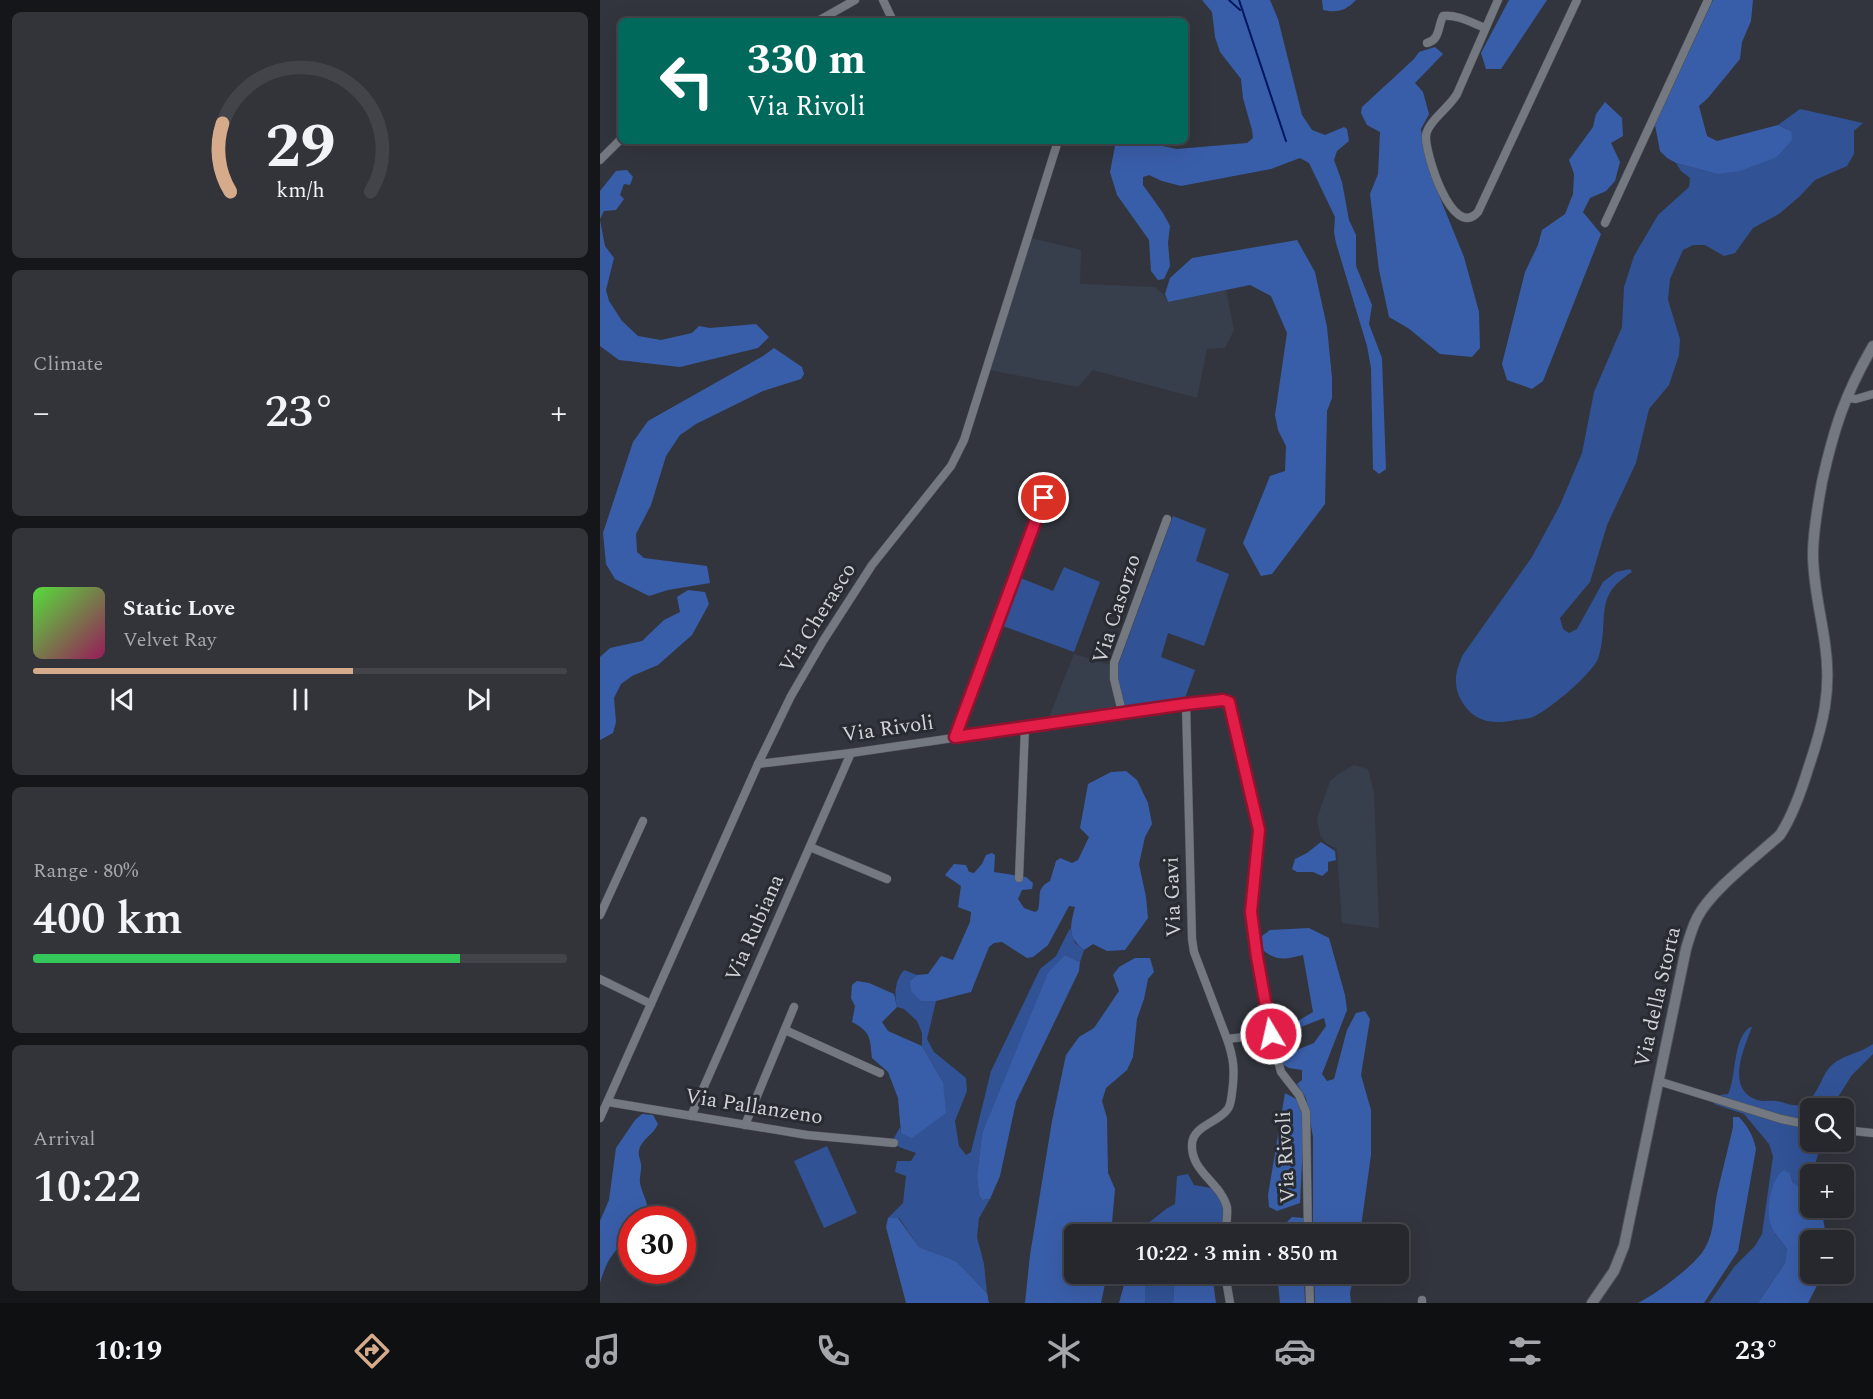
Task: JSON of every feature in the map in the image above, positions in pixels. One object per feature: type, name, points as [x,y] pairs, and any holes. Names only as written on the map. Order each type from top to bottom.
[{"type":"main road","name":"Via della Storta","points":[[1592,1303],[1614,1271],[1624,1246],[1692,928],[1702,910],[1719,890],[1780,835],[1802,788],[1824,718],[1828,684],[1827,664],[1815,588],[1813,553],[1819,499],[1831,441],[1846,398],[1873,346]]},
{"type":"street","points":[[823,18],[855,0]]},
{"type":"street","points":[[883,0],[892,18]]},
{"type":"street","points":[[1498,0],[1457,94],[1429,127],[1426,135],[1428,152],[1443,196],[1455,211],[1468,218],[1478,212],[1577,0]]},
{"type":"street","points":[[1605,223],[1708,0]]},
{"type":"street","points":[[1427,43],[1438,34],[1441,19],[1447,15],[1485,28]]},
{"type":"street","points":[[600,160],[618,142]]},
{"type":"street","name":"Via Cherasco","points":[[600,1118],[758,764],[791,696],[872,565],[951,466],[964,440],[1058,144]]},
{"type":"street","points":[[1846,398],[1857,399],[1873,394]]},
{"type":"street","points":[[955,737],[1050,482]]},
{"type":"street","name":"Via Casorzo","points":[[1122,712],[1114,679],[1114,663],[1167,519]]},
{"type":"street","name":"Via Rivoli","points":[[758,764],[851,753],[1122,712],[1223,700],[1229,702],[1259,830],[1251,912],[1271,1034],[1281,1071],[1299,1095],[1306,1112],[1308,1224]]},
{"type":"street","name":"Via Gavi","points":[[1186,704],[1192,946],[1227,1039],[1235,1070],[1230,1106],[1226,1112],[1197,1132],[1192,1140],[1192,1147],[1196,1163],[1224,1200],[1227,1213],[1226,1224]]},
{"type":"street","points":[[1019,878],[1025,726]]},
{"type":"street","name":"Via Rubiana","points":[[692,1116],[851,753]]},
{"type":"street","points":[[600,915],[643,821]]},
{"type":"street","points":[[810,847],[887,879]]},
{"type":"street","points":[[600,979],[651,1004]]},
{"type":"street","points":[[745,1125],[794,1007]]},
{"type":"street","points":[[784,1030],[880,1073]]},
{"type":"street","points":[[1227,1039],[1271,1034]]},
{"type":"street","points":[[1658,1081],[1800,1123]]},
{"type":"street","name":"Via Pallanzeno","points":[[608,1102],[818,1136],[894,1143]]},
{"type":"street","points":[[1854,1131],[1873,1133]]},
{"type":"street","points":[[1227,1284],[1230,1303]]},
{"type":"street","points":[[1309,1284],[1310,1303]]},
{"type":"shaded area","points":[[1202,0],[1270,0],[1278,19],[1302,115],[1312,130],[1325,135],[1344,127],[1347,129],[1349,141],[1337,151],[1334,160],[1342,182],[1349,220],[1356,235],[1356,266],[1372,305],[1369,324],[1382,358],[1386,469],[1379,474],[1373,469],[1371,368],[1367,346],[1336,243],[1335,217],[1309,163],[1300,158],[1271,169],[1181,186],[1149,175],[1143,177],[1143,185],[1170,226],[1168,243],[1170,266],[1164,279],[1158,280],[1151,271],[1149,240],[1117,195],[1110,172],[1115,144],[1153,144],[1177,149],[1247,143],[1253,138],[1243,98],[1241,79],[1220,52],[1215,37],[1212,12]]},
{"type":"shaded area","points":[[1322,0],[1356,0],[1345,9],[1333,11],[1323,10]]},
{"type":"shaded area","points":[[1509,0],[1547,0],[1501,69],[1486,69],[1481,53]]},
{"type":"shaded area","points":[[1713,0],[1753,0],[1751,21],[1742,42],[1740,59],[1699,106],[1707,136],[1717,141],[1778,125],[1791,131],[1792,140],[1777,157],[1740,171],[1717,174],[1676,163],[1667,158],[1660,151],[1655,125]]},
{"type":"shaded area","points":[[1435,47],[1443,54],[1415,83],[1423,92],[1429,114],[1421,129],[1424,151],[1464,257],[1479,312],[1480,348],[1472,357],[1440,354],[1408,328],[1389,317],[1379,270],[1370,194],[1378,174],[1380,132],[1367,125],[1361,113],[1362,107],[1419,52]]},
{"type":"shaded area","points":[[1605,102],[1622,118],[1623,136],[1611,143],[1620,162],[1615,181],[1606,191],[1590,198],[1583,212],[1601,234],[1543,381],[1532,389],[1507,380],[1502,364],[1525,272],[1538,245],[1542,230],[1565,214],[1573,194],[1574,174],[1569,160],[1593,127],[1596,114]]},
{"type":"shaded area","points":[[1800,109],[1863,123],[1854,131],[1854,154],[1847,166],[1815,180],[1779,214],[1753,228],[1735,253],[1724,256],[1705,245],[1693,245],[1683,250],[1670,279],[1668,300],[1680,339],[1679,355],[1669,385],[1649,409],[1636,463],[1607,525],[1590,582],[1560,618],[1563,629],[1569,633],[1577,629],[1603,582],[1616,572],[1630,569],[1632,572],[1620,581],[1607,600],[1602,643],[1596,663],[1570,690],[1550,707],[1533,717],[1491,722],[1477,717],[1471,713],[1460,698],[1456,685],[1456,676],[1462,656],[1532,557],[1560,505],[1582,453],[1594,392],[1622,327],[1624,287],[1634,256],[1658,215],[1689,187],[1690,178],[1681,171],[1676,163],[1717,174],[1791,131],[1778,125]]},
{"type":"shaded area","points":[[627,170],[633,177],[630,185],[624,184],[620,195],[624,199],[616,210],[604,211],[600,219],[600,191],[616,171]]},
{"type":"shaded area","points":[[600,220],[605,246],[614,258],[606,290],[609,301],[622,321],[638,336],[661,340],[692,333],[699,326],[710,328],[756,324],[769,337],[758,348],[680,367],[619,360],[600,346]]},
{"type":"shaded area","points":[[1031,238],[1081,250],[1080,284],[1154,287],[1163,294],[1168,302],[1226,290],[1234,330],[1225,348],[1207,349],[1197,398],[1093,370],[1078,387],[989,370]]},
{"type":"shaded area","points":[[1297,240],[1315,272],[1327,327],[1332,398],[1327,411],[1325,504],[1272,574],[1261,576],[1243,543],[1270,476],[1285,471],[1286,446],[1278,430],[1275,415],[1287,333],[1271,296],[1250,285],[1168,302],[1165,294],[1170,278],[1192,258]]},
{"type":"shaded area","points":[[774,348],[802,367],[804,374],[801,379],[763,391],[696,424],[680,435],[666,456],[651,505],[636,534],[637,552],[644,558],[707,566],[710,583],[668,590],[649,596],[615,579],[606,564],[603,533],[633,442],[648,421]]},
{"type":"shaded area","points":[[1173,516],[1206,529],[1196,561],[1229,574],[1204,646],[1168,633],[1161,657],[1195,670],[1184,701],[1125,708],[1116,671]]},
{"type":"shaded area","points":[[1064,567],[1100,582],[1074,652],[1000,625],[1018,577],[1053,591]]},
{"type":"shaded area","points":[[688,590],[705,592],[709,604],[692,635],[658,665],[632,676],[621,684],[614,698],[616,722],[613,733],[600,740],[600,657],[610,648],[642,641],[664,620],[680,612],[677,597]]},
{"type":"shaded area","points":[[1074,654],[1110,665],[1118,710],[1048,720]]},
{"type":"shaded area","points":[[1354,765],[1368,769],[1374,793],[1379,928],[1342,923],[1337,849],[1326,843],[1320,835],[1317,819],[1330,781]]},
{"type":"shaded area","points":[[1126,771],[1137,780],[1148,803],[1152,824],[1145,837],[1139,864],[1148,918],[1125,950],[1107,951],[1093,944],[1084,950],[1072,936],[1071,926],[1075,907],[1069,906],[1048,945],[1033,957],[1027,958],[1002,942],[994,943],[989,947],[971,992],[936,1001],[921,1001],[911,991],[910,981],[917,975],[928,974],[941,956],[953,960],[970,922],[971,912],[958,907],[961,886],[945,875],[954,864],[966,865],[969,872],[974,873],[986,855],[992,853],[995,855],[994,872],[1026,877],[1033,883],[1032,889],[1022,890],[1018,899],[1024,908],[1035,912],[1038,910],[1042,887],[1050,881],[1056,861],[1060,858],[1072,863],[1078,860],[1089,837],[1080,828],[1088,784],[1111,772]]},
{"type":"shaded area","points":[[1321,842],[1335,851],[1336,860],[1328,862],[1328,871],[1322,876],[1313,872],[1297,872],[1292,869],[1295,859]]},
{"type":"shaded area","points":[[1070,928],[1075,943],[1084,950],[1080,962],[1065,955],[982,1134],[977,1176],[979,1195],[982,1200],[990,1199],[979,1218],[977,1237],[984,1264],[987,1293],[956,1261],[919,1247],[899,1218],[888,1218],[903,1203],[906,1176],[895,1172],[897,1161],[911,1161],[916,1153],[899,1147],[893,1140],[900,1127],[901,1133],[943,1082],[922,1046],[922,1033],[917,1021],[904,1009],[897,1007],[897,983],[904,970],[917,975],[910,981],[921,1001],[936,1001],[927,1039],[934,1052],[966,1078],[967,1091],[955,1121],[959,1146],[966,1155],[971,1152],[991,1071],[1040,969],[1056,956]]},
{"type":"shaded area","points":[[1309,928],[1329,938],[1347,1010],[1322,1074],[1327,1081],[1334,1079],[1347,1030],[1356,1013],[1365,1011],[1370,1019],[1361,1075],[1371,1110],[1371,1155],[1361,1224],[1313,1224],[1313,1137],[1306,1098],[1297,1084],[1302,1080],[1302,1070],[1289,1068],[1282,1064],[1275,1039],[1285,1037],[1294,1051],[1314,1043],[1326,1026],[1324,1018],[1288,1032],[1286,1028],[1313,1012],[1303,955],[1282,958],[1263,950],[1262,936],[1270,930]]},
{"type":"shaded area","points":[[1065,955],[1080,962],[1079,971],[1016,1102],[1000,1176],[990,1199],[982,1200],[979,1195],[977,1176],[982,1134],[1048,973]]},
{"type":"shaded area","points":[[1135,958],[1150,958],[1154,972],[1148,979],[1137,1019],[1133,1057],[1127,1070],[1106,1088],[1102,1101],[1107,1118],[1108,1173],[1115,1189],[1112,1224],[1064,1224],[1064,1284],[1105,1284],[1101,1303],[1025,1303],[1030,1255],[1052,1121],[1066,1055],[1079,1037],[1094,1028],[1119,991],[1113,975],[1119,967]]},
{"type":"shaded area","points":[[857,981],[869,983],[894,994],[897,1007],[882,1022],[888,1031],[922,1046],[943,1082],[946,1113],[912,1138],[901,1133],[898,1098],[888,1072],[872,1058],[870,1040],[866,1033],[852,1022],[855,1006],[851,998],[852,985]]},
{"type":"shaded area","points":[[1752,1027],[1742,1056],[1739,1078],[1747,1095],[1759,1101],[1800,1104],[1800,1119],[1771,1113],[1719,1095],[1728,1094],[1740,1040],[1744,1033]]},
{"type":"shaded area","points":[[1873,1044],[1873,1054],[1852,1075],[1837,1098],[1811,1098],[1833,1064]]},
{"type":"shaded area","points":[[1285,1093],[1296,1099],[1301,1107],[1304,1123],[1300,1203],[1277,1211],[1269,1207],[1268,1195]]},
{"type":"shaded area","points":[[1715,1101],[1797,1125],[1800,1127],[1800,1152],[1819,1152],[1816,1164],[1800,1164],[1800,1191],[1793,1183],[1790,1174],[1775,1234],[1787,1249],[1785,1263],[1758,1303],[1709,1303],[1734,1267],[1755,1246],[1762,1234],[1773,1156],[1769,1144],[1744,1114],[1714,1104]]},
{"type":"shaded area","points":[[642,1114],[653,1115],[658,1124],[642,1143],[639,1152],[640,1183],[647,1206],[618,1206],[618,1248],[611,1256],[600,1283],[600,1221],[609,1200],[616,1148],[635,1120]]},
{"type":"shaded area","points":[[1733,1117],[1739,1117],[1745,1124],[1752,1135],[1756,1149],[1738,1251],[1704,1303],[1638,1303],[1675,1278],[1705,1248],[1712,1228],[1717,1194],[1733,1127]]},
{"type":"shaded area","points":[[827,1146],[857,1213],[824,1228],[794,1161]]},
{"type":"shaded area","points":[[1784,1170],[1790,1174],[1793,1183],[1800,1188],[1800,1218],[1823,1218],[1825,1230],[1800,1230],[1800,1284],[1818,1284],[1808,1303],[1758,1303],[1785,1263],[1787,1249],[1772,1228],[1769,1219],[1770,1195],[1779,1174]]},
{"type":"shaded area","points":[[1188,1174],[1194,1185],[1211,1188],[1224,1204],[1223,1224],[1147,1224],[1175,1204],[1177,1176]]},
{"type":"shaded area","points":[[1292,1217],[1304,1218],[1304,1224],[1285,1224]]},
{"type":"shaded area","points":[[888,1218],[898,1218],[919,1247],[956,1261],[987,1293],[989,1303],[906,1303],[886,1227]]},
{"type":"shaded area","points":[[1124,1284],[1145,1284],[1145,1303],[1119,1303]]},
{"type":"shaded area","points":[[1145,1284],[1174,1284],[1173,1303],[1145,1303]]},
{"type":"shaded area","points":[[1174,1284],[1213,1284],[1216,1303],[1173,1303]]},
{"type":"shaded area","points":[[1278,1284],[1304,1284],[1305,1303],[1280,1303]]},
{"type":"shaded area","points":[[1314,1284],[1352,1284],[1351,1303],[1315,1303]]},
{"type":"waterway","points":[[1229,0],[1240,10]]},
{"type":"waterway","points":[[1239,0],[1286,141]]},
{"type":"route","points":[[1044,498],[955,737],[1186,704],[1223,700],[1229,702],[1259,830],[1251,912],[1271,1034]]}]
